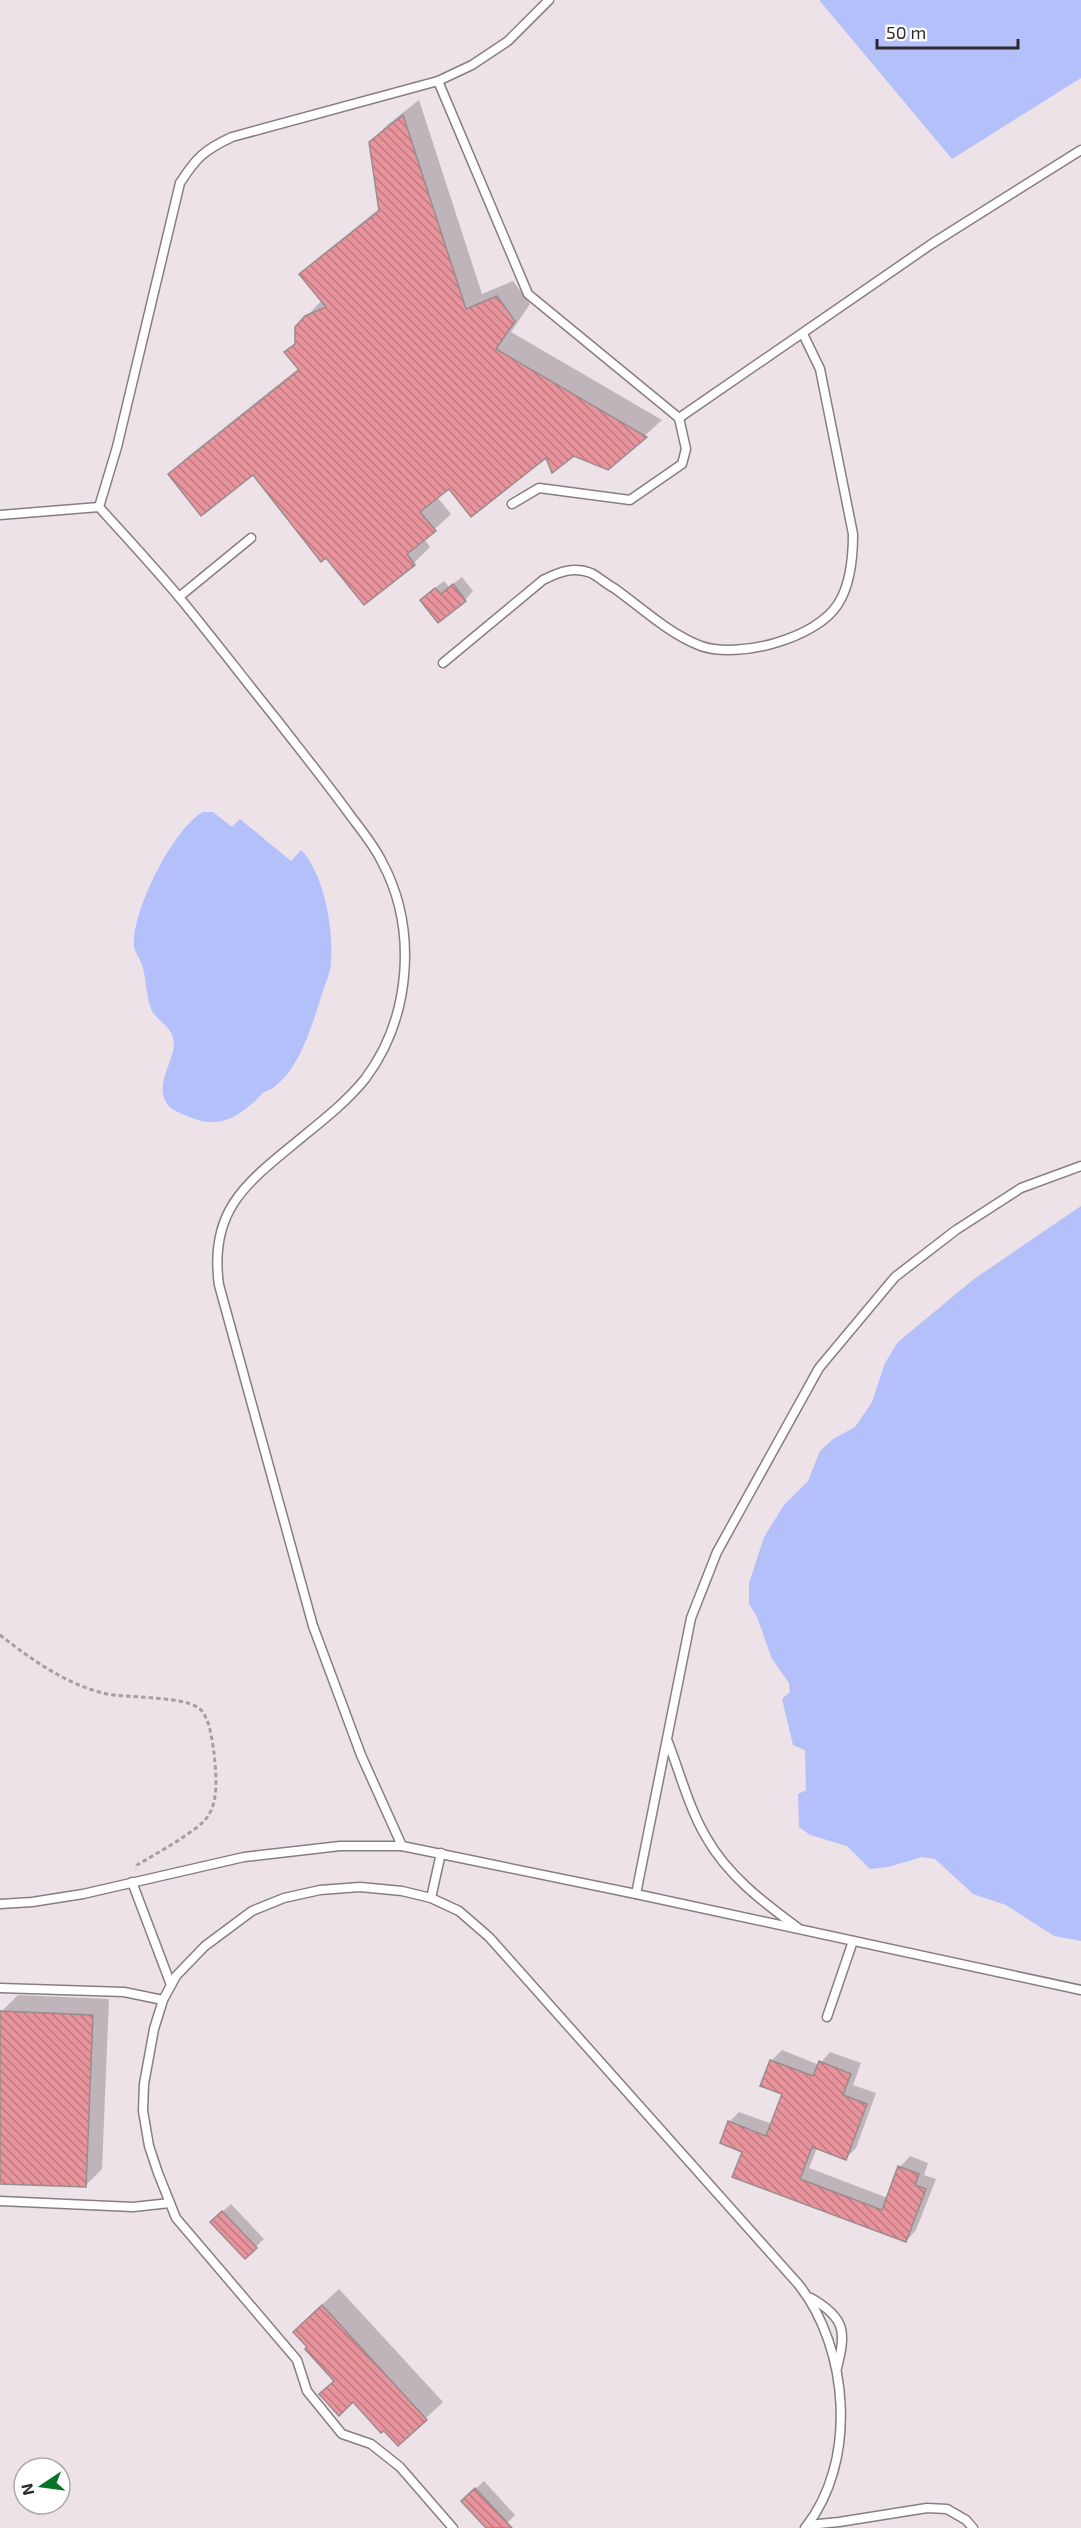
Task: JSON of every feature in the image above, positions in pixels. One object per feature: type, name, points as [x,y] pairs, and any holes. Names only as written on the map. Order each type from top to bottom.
[{"type":"lane","points":[[99,507],[117,447],[180,183],[195,159],[210,147],[232,137],[438,81],[472,65],[508,41],[549,0]]},
{"type":"lane","points":[[438,81],[528,294],[679,418],[686,449],[682,464],[630,500],[539,488],[512,504]]},
{"type":"lane","points":[[679,418],[933,243],[1081,150]]},
{"type":"lane","points":[[442,663],[543,580],[558,572],[573,569],[591,573],[680,636],[703,646],[731,650],[755,647],[783,640],[808,630],[824,619],[837,605],[846,585],[853,557],[853,534],[820,369],[803,334]]},
{"type":"lane","points":[[0,515],[99,507]]},
{"type":"lane","points":[[99,507],[179,597],[366,837],[382,860],[399,903],[405,948],[401,999],[392,1031],[377,1060],[344,1102],[248,1183],[224,1218],[215,1259],[219,1285],[313,1626],[361,1755],[402,1846]]},
{"type":"lane","points":[[179,597],[251,538]]},
{"type":"lane","points":[[636,1894],[691,1618],[717,1552],[819,1368],[856,1320],[895,1277],[956,1230],[1021,1188],[1081,1166]]},
{"type":"lane","points":[[668,1742],[706,1837],[726,1865],[751,1892],[801,1930]]},
{"type":"lane","points":[[0,1904],[52,1899],[244,1857],[340,1846],[402,1846],[1081,1990]]},
{"type":"lane","points":[[431,1898],[441,1853]]},
{"type":"lane","points":[[132,1882],[171,1985]]},
{"type":"lane","points":[[453,2528],[400,2467],[371,2444],[342,2434],[307,2391],[297,2360],[177,2218],[149,2146],[143,2111],[144,2084],[154,2029],[163,2000],[171,1985],[176,1976],[205,1946],[252,1911],[284,1898],[320,1890],[360,1887],[402,1891],[431,1898],[459,1911],[489,1937],[809,2298],[823,2322],[837,2369],[841,2405],[837,2457],[821,2500],[807,2526]]},
{"type":"lane","points":[[826,2017],[853,1941]]},
{"type":"lane","points":[[0,1988],[124,1992],[163,2000]]},
{"type":"lane","points":[[0,2201],[133,2207],[170,2203]]},
{"type":"lane","points":[[809,2298],[828,2308],[842,2328],[843,2342],[837,2369]]},
{"type":"lane","points":[[807,2526],[927,2508],[947,2509],[966,2520],[973,2528]]},
{"type":"path","points":[[0,1635],[40,1666],[107,1694],[189,1702],[201,1710],[212,1735],[215,1765],[214,1803],[208,1818],[137,1865],[132,1882]]},
{"type":"water","points":[[819,0],[1081,0],[1081,78],[952,159]]},
{"type":"water","points":[[203,812],[213,812],[232,827],[240,819],[291,861],[301,850],[309,860],[321,887],[329,919],[332,949],[330,972],[313,1021],[300,1053],[289,1072],[272,1089],[263,1093],[240,1113],[223,1121],[214,1122],[205,1122],[188,1116],[167,1104],[163,1088],[173,1051],[173,1037],[152,1011],[142,964],[134,943],[136,926],[148,889],[168,851],[191,821]]},
{"type":"water","points":[[1081,1206],[1081,1941],[1054,1936],[1006,1905],[973,1894],[935,1859],[922,1857],[888,1867],[870,1869],[847,1846],[810,1835],[799,1827],[798,1794],[806,1790],[805,1750],[793,1745],[782,1699],[790,1692],[789,1683],[772,1659],[757,1617],[749,1604],[749,1583],[764,1537],[784,1505],[808,1481],[820,1451],[833,1439],[855,1427],[872,1402],[885,1363],[898,1342],[974,1279]]},
{"type":"building","points":[[403,115],[466,309],[497,296],[515,321],[496,349],[647,437],[608,470],[574,456],[552,473],[546,458],[471,517],[449,489],[420,512],[436,531],[407,554],[415,565],[364,605],[326,558],[321,562],[253,475],[201,516],[168,474],[299,370],[284,352],[295,344],[295,327],[305,316],[326,307],[299,274],[379,211],[369,142]]},
{"type":"building","points":[[453,584],[466,601],[438,623],[420,600],[435,588],[441,594]]},
{"type":"building","points":[[0,2011],[93,2015],[86,2187],[0,2184]]},
{"type":"building","points":[[770,2060],[813,2076],[819,2061],[851,2074],[843,2095],[867,2104],[846,2160],[812,2147],[800,2179],[882,2210],[898,2166],[919,2174],[915,2185],[926,2189],[906,2242],[732,2177],[742,2152],[720,2143],[728,2121],[766,2136],[782,2094],[760,2086]]},
{"type":"building","points":[[222,2211],[257,2248],[245,2259],[210,2222]]},
{"type":"building","points":[[322,2305],[427,2420],[398,2446],[384,2431],[381,2433],[353,2402],[339,2416],[319,2394],[334,2381],[293,2332]]},
{"type":"building","points":[[475,2488],[512,2528],[486,2528],[461,2501]]}]
